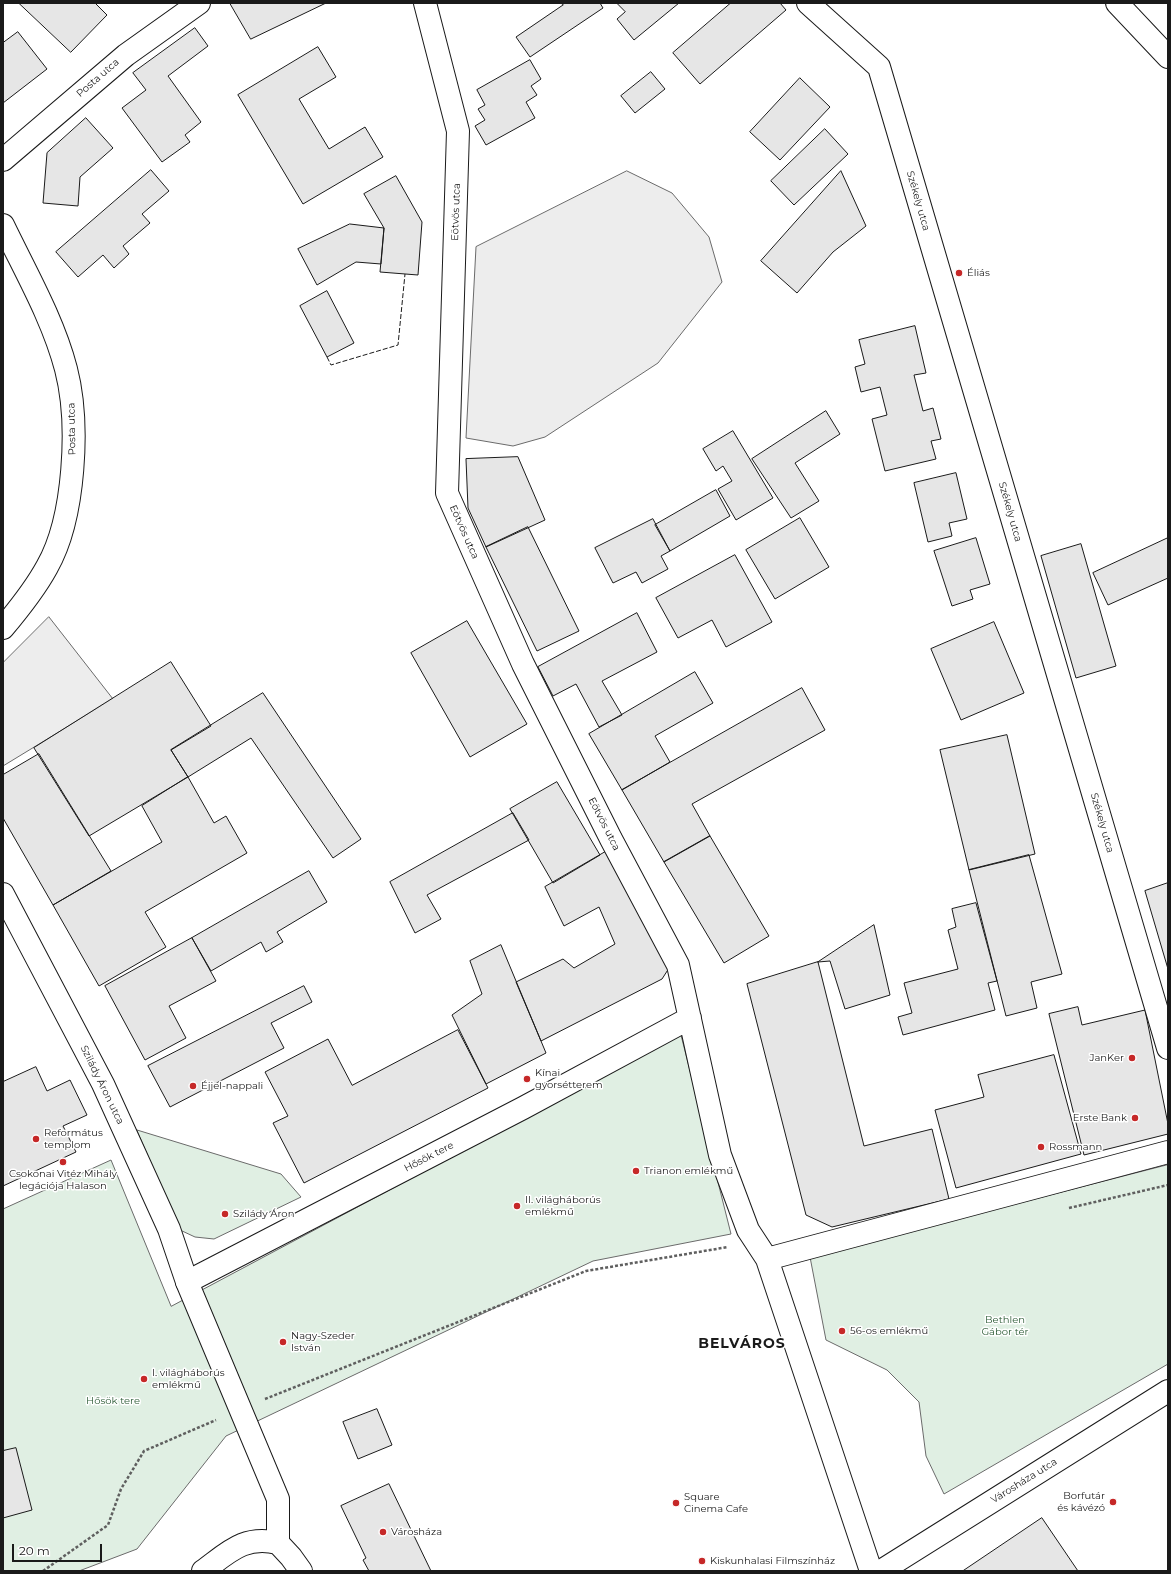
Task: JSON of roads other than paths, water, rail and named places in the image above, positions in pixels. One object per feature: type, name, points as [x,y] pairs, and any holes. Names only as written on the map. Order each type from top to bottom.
[{"type":"street","name":"Posta utca","points":[[3,160],[126,55],[199,3]]},
{"type":"street","name":"Eötvös utca","points":[[425,3],[458,131],[447,493],[523,664],[611,839],[678,964],[690,1018]]},
{"type":"street","name":"Székely utca","points":[[808,3],[879,67],[1168,1048]]},
{"type":"street","points":[[1116,3],[1168,57]]},
{"type":"street","name":"Posta utca","points":[[3,225],[51,325],[66,369],[73,410],[74,447],[70,491],[62,530],[48,566],[24,603],[3,628]]},
{"type":"street","name":"Szilády Áron utca","points":[[3,894],[103,1084],[169,1229],[187,1282]]},
{"type":"street","points":[[690,1018],[720,1155],[748,1230],[767,1259],[871,1571]]},
{"type":"street","name":"Hősök tere","points":[[187,1282],[523,1108],[690,1018]]},
{"type":"street","points":[[767,1259],[1168,1152]]},
{"type":"street","points":[[187,1282],[242,1409],[278,1498],[278,1543]]},
{"type":"street","name":"Városháza utca","points":[[881,1571],[1168,1391]]},
{"type":"street","points":[[203,1571],[243,1543],[263,1539],[278,1543],[291,1557],[300,1571]]},
{"type":"place","name":"Éliás","points":[[959,273]]},
{"type":"place","name":"JanKer","points":[[1132,1058]]},
{"type":"place","name":"Kínai gyorsétterem","points":[[527,1079]]},
{"type":"place","name":"Éjjel-nappali","points":[[193,1086]]},
{"type":"place","name":"Erste Bank","points":[[1135,1118]]},
{"type":"place","name":"Református templom","points":[[36,1139]]},
{"type":"place","name":"Rossmann","points":[[1041,1147]]},
{"type":"place","name":"Csokonai Vitéz Mihály legációja Halason","points":[[63,1162]]},
{"type":"place","name":"Trianon emlékmű","points":[[636,1171]]},
{"type":"place","name":"II. világháborús emlékmű","points":[[517,1206]]},
{"type":"place","name":"Szilády Áron","points":[[225,1214]]},
{"type":"place","name":"56-os emlékmű","points":[[842,1331]]},
{"type":"place","name":"Nagy-Szeder István","points":[[283,1342]]},
{"type":"place","name":"I. világháborús emlékmű","points":[[144,1379]]},
{"type":"place","name":"Borfutár és kávézó","points":[[1113,1502]]},
{"type":"place","name":"Square Cinema Cafe","points":[[676,1503]]},
{"type":"place","name":"Városháza","points":[[383,1532]]},
{"type":"place","name":"Kiskunhalasi Filmszínház","points":[[702,1561]]},
{"type":"district","name":"BELVÁROS","points":[[742,1344]]},
{"type":"park label","name":"Bethlen Gábor tér","points":[[1005,1326]]}]
